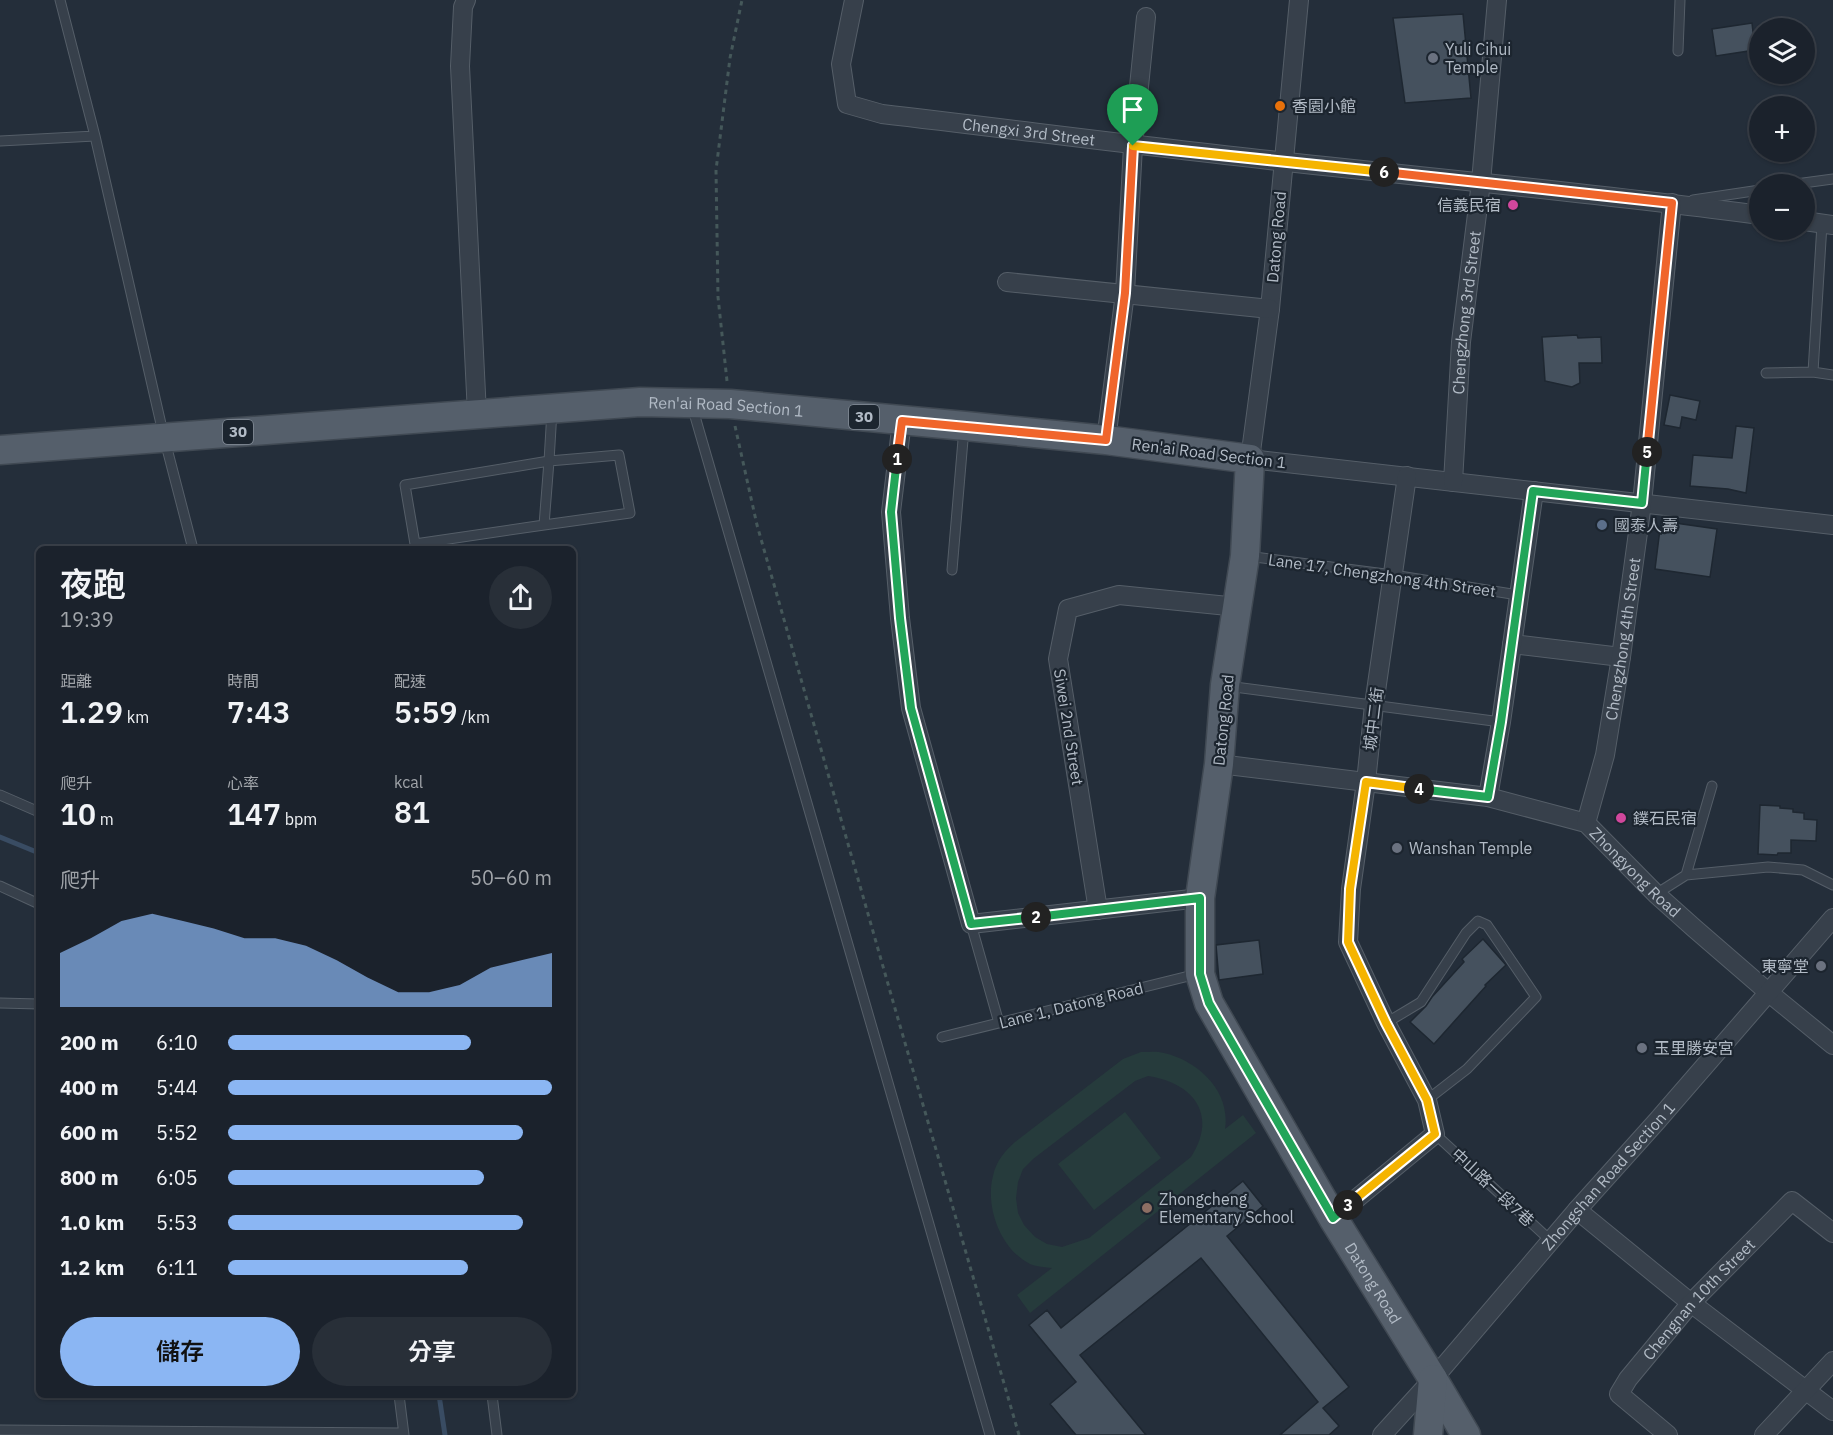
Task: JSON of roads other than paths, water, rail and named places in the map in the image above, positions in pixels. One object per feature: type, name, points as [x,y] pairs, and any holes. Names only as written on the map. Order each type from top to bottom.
[{"type":"main road","name":"Ren'ai Road Section 1","points":[[477,414],[640,402],[730,404],[1106,440],[1250,459]]},
{"type":"main road","name":"30","points":[[0,450],[477,414]]},
{"type":"main road","name":"Datong Road","points":[[1250,459],[1245,556],[1225,686],[1219,764],[1200,898],[1200,974],[1209,1003],[1333,1218],[1466,1435]]},
{"type":"main road","points":[[1428,1435],[1433,1379]]},
{"type":"street","points":[[466,0],[463,7],[460,66],[477,414]]},
{"type":"street","name":"Chengxi 3rd Street","points":[[854,0],[841,64],[847,104],[882,114],[1133,146],[1481,182],[1749,214]]},
{"type":"street","name":"Datong Road","points":[[1250,459],[1270,309],[1299,0]]},
{"type":"street","name":"Chengzhong 3rd Street","points":[[1453,482],[1461,342],[1481,182],[1497,0]]},
{"type":"street","points":[[1106,440],[1125,293],[1133,146],[1146,17]]},
{"type":"street","name":"Chengzhong 4th Street","points":[[1586,823],[1605,755],[1621,657],[1642,503],[1672,203]]},
{"type":"street","points":[[1007,282],[1270,309]]},
{"type":"street","points":[[902,421],[891,512],[900,618],[911,708],[971,924],[1200,898]]},
{"type":"street","name":"Ren'ai Road Section 1","points":[[1250,459],[1833,525]]},
{"type":"street","name":"城中二街","points":[[1407,476],[1350,889],[1348,942],[1386,1023],[1427,1100],[1435,1134]]},
{"type":"street","points":[[1488,797],[1501,722],[1533,491]]},
{"type":"street","name":"Siwei 2nd Street","points":[[1098,910],[1058,659],[1068,609],[1119,595],[1238,607]]},
{"type":"street","points":[[1512,644],[1621,657]]},
{"type":"street","name":"Zhongyong Road","points":[[1219,764],[1488,797],[1586,823],[1656,894],[1768,992],[1833,1045]]},
{"type":"street","name":"Zhongshan Road Section 1","points":[[1382,1435],[1833,918]]},
{"type":"street","points":[[1333,1218],[1435,1134]]},
{"type":"street","name":"Chengnan 10th Street","points":[[1668,1435],[1619,1394],[1628,1379],[1691,1304],[1792,1201],[1833,1233]]},
{"type":"street","points":[[1577,1209],[1691,1304],[1833,1411]]},
{"type":"street","points":[[1764,1435],[1833,1361]]},
{"type":"lane","points":[[60,0],[95,136],[164,437],[192,546]]},
{"type":"lane","points":[[1678,51],[1680,0]]},
{"type":"lane","points":[[0,141],[95,136]]},
{"type":"lane","points":[[1815,181],[1833,179]]},
{"type":"lane","points":[[1672,203],[1749,192]]},
{"type":"lane","points":[[1813,372],[1820,224]]},
{"type":"lane","points":[[1766,373],[1813,372],[1833,375]]},
{"type":"lane","points":[[691,403],[990,1435]]},
{"type":"lane","points":[[544,525],[553,408]]},
{"type":"lane","points":[[952,570],[965,426]]},
{"type":"lane","points":[[619,455],[630,513],[415,544],[405,485],[549,461],[619,455]]},
{"type":"lane","name":"Lane 17, Chengzhong 4th Street","points":[[1245,556],[1393,575],[1518,595]]},
{"type":"lane","points":[[1225,686],[1501,722]]},
{"type":"lane","points":[[1686,874],[1712,786]]},
{"type":"lane","points":[[0,795],[36,811]]},
{"type":"lane","points":[[1656,894],[1686,874],[1767,867],[1803,870],[1833,885]]},
{"type":"lane","points":[[0,886],[36,903]]},
{"type":"lane","points":[[1386,1023],[1421,1002],[1466,933],[1478,921],[1486,925],[1536,997],[1467,1069],[1427,1100]]},
{"type":"lane","points":[[971,924],[999,1023]]},
{"type":"lane","name":"Lane 1, Datong Road","points":[[942,1037],[1200,974]]},
{"type":"lane","points":[[0,1003],[36,1004]]},
{"type":"lane","name":"中山路一段7巷","points":[[1435,1134],[1551,1241]]},
{"type":"lane","points":[[0,1430],[403,1434],[399,1398]]},
{"type":"lane","points":[[492,1398],[497,1435]]},
{"type":"waterway","points":[[0,837],[36,852]]},
{"type":"waterway","points":[[439,1398],[445,1435]]},
{"type":"place","name":"Yuli Cihui Temple","points":[[1433,58]]},
{"type":"place","name":"香園小館","points":[[1280,106]]},
{"type":"place","name":"信義民宿","points":[[1513,205]]},
{"type":"place","name":"國泰人壽","points":[[1602,525]]},
{"type":"place","name":"鏷石民宿","points":[[1621,818]]},
{"type":"place","name":"Wanshan Temple","points":[[1397,848]]},
{"type":"place","name":"東寧堂","points":[[1821,966]]},
{"type":"place","name":"玉里勝安宮","points":[[1642,1048]]},
{"type":"place","name":"Zhongcheng Elementary School","points":[[1147,1208]]}]
